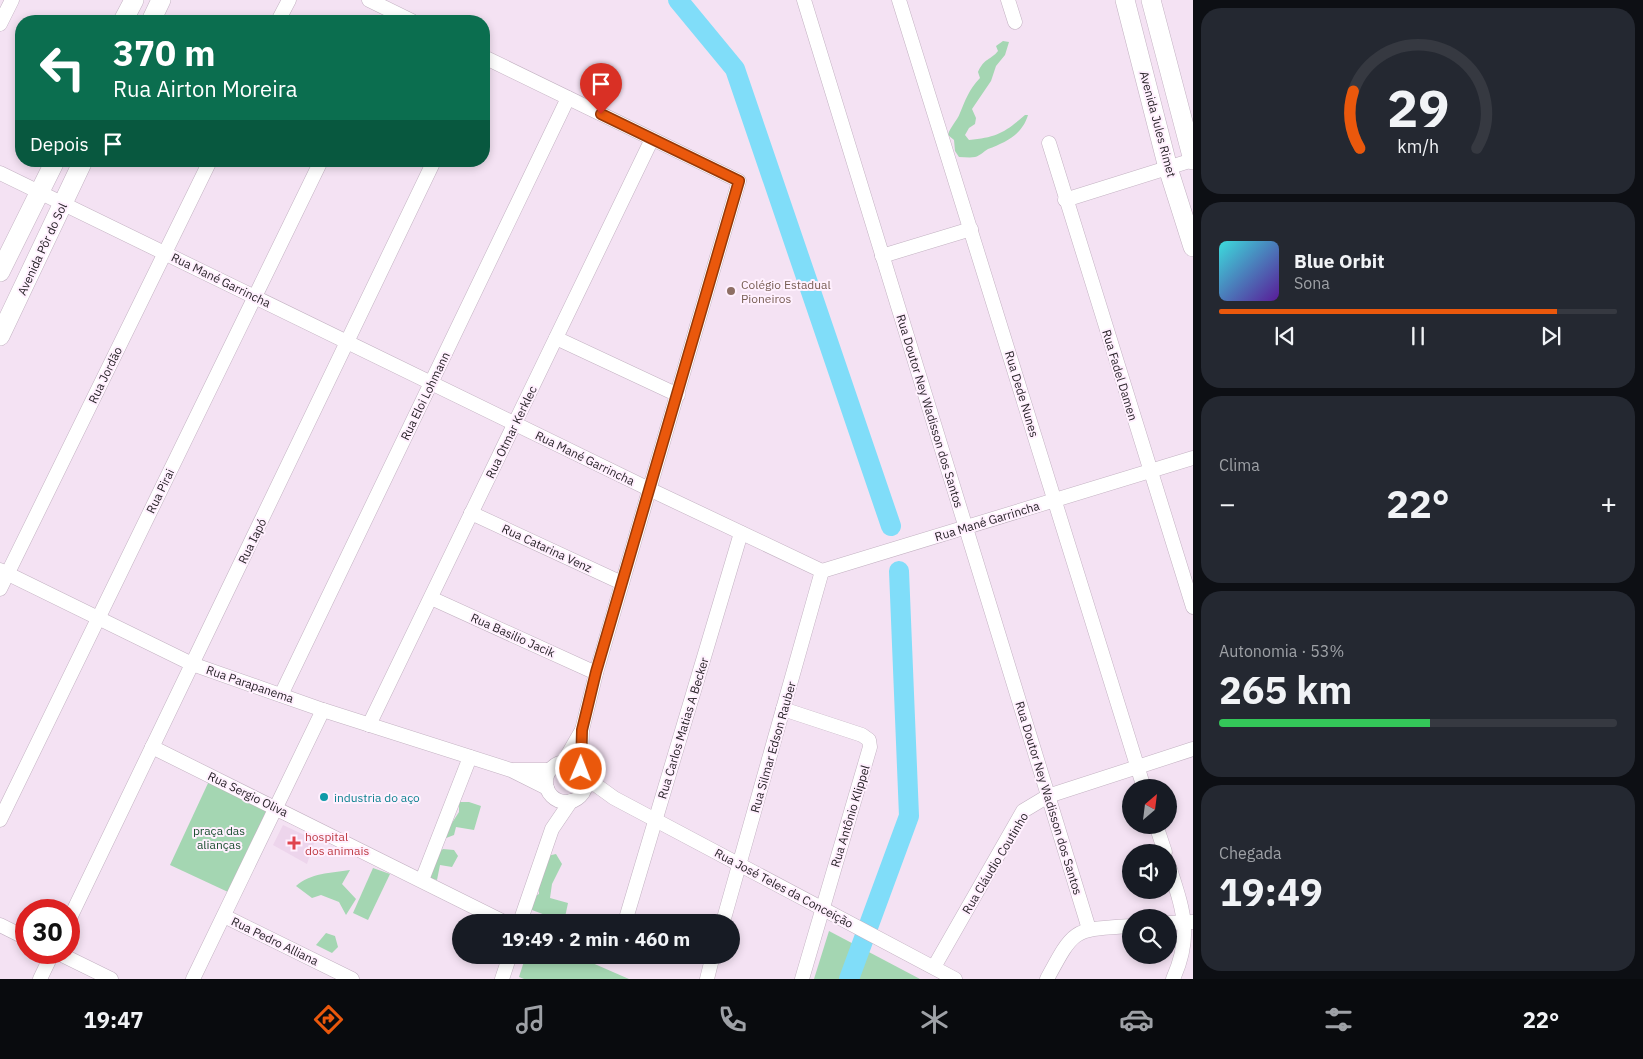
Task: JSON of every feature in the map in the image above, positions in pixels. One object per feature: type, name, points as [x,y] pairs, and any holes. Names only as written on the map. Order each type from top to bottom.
[{"type":"main road","points":[[127,15],[134,0]]},
{"type":"main road","points":[[154,15],[161,0]]},
{"type":"main road","name":"Avenida Jules Rimet","points":[[1125,0],[1168,168],[1193,247]]},
{"type":"main road","name":"Avenida Jules Rimet","points":[[1151,0],[1193,160]]},
{"type":"main road","name":"Avenida Pôr do Sol","points":[[0,272],[52,167]]},
{"type":"main road","name":"Avenida Pôr do Sol","points":[[0,336],[80,167]]},
{"type":"street","points":[[0,24],[12,0]]},
{"type":"street","points":[[281,15],[289,0]]},
{"type":"street","points":[[368,0],[388,15]]},
{"type":"street","name":"Rua Doutor Ney Wadisson dos Santos","points":[[804,0],[1089,929]]},
{"type":"street","name":"Rua Dede Nunes","points":[[899,0],[1141,779]]},
{"type":"street","points":[[1008,0],[1015,22]]},
{"type":"street","points":[[490,61],[739,181],[651,490],[596,672],[582,730],[583,773],[586,783],[552,829],[523,914]]},
{"type":"street","name":"Rua Eloi Lohmann","points":[[281,695],[568,98]]},
{"type":"street","name":"Rua Otmar Kerklec","points":[[370,725],[652,139]]},
{"type":"street","name":"Rua Fadel Damen","points":[[1049,143],[1065,200],[1193,607]]},
{"type":"street","points":[[1065,200],[1193,160]]},
{"type":"street","name":"Rua Jordão","points":[[0,589],[4,572],[207,167]]},
{"type":"street","name":"Rua Pirai","points":[[0,820],[318,167]]},
{"type":"street","name":"Rua Iapó","points":[[79,899],[431,167]]},
{"type":"street","name":"Rua Mané Garrincha","points":[[0,173],[651,490],[822,571],[1193,458]]},
{"type":"street","points":[[882,256],[971,229]]},
{"type":"street","points":[[556,338],[678,395]]},
{"type":"street","name":"Rua Catarina Venz","points":[[472,513],[622,583]]},
{"type":"street","name":"Rua Carlos Matias A Becker","points":[[627,914],[741,533]]},
{"type":"street","name":"Rua Silmar Edson Rauber","points":[[725,914],[822,571]]},
{"type":"street","name":"Rua Parapanema","points":[[4,572],[192,664],[323,710],[511,770],[550,792]]},
{"type":"street","name":"Rua Basilio Jacik","points":[[431,598],[596,672]]},
{"type":"street","points":[[193,979],[323,710]]},
{"type":"street","name":"Rua Antônio Klippel","points":[[783,710],[862,735],[869,740],[870,747],[802,979]]},
{"type":"street","points":[[552,829],[550,792],[546,782],[550,770],[563,763],[582,730]]},
{"type":"street","name":"Rua Sergio Oliva","points":[[152,747],[488,914]]},
{"type":"street","name":"Rua Cláudio Coutinho","points":[[934,968],[1023,811],[1048,796],[1193,749]]},
{"type":"street","points":[[422,880],[470,757]]},
{"type":"street","points":[[563,763],[573,764],[583,773]]},
{"type":"street","name":"Rua Parapanema","points":[[511,770],[550,770]]},
{"type":"street","name":"Rua José Teles da Conceição","points":[[583,773],[614,798],[955,979]]},
{"type":"street","points":[[550,792],[558,800],[576,798]]},
{"type":"street","name":"Rua José Teles da Conceição","points":[[576,798],[614,798]]},
{"type":"street","points":[[1173,979],[1185,953],[1190,922],[1177,887]]},
{"type":"street","name":"Rua Pedro Alliana","points":[[224,916],[352,979]]},
{"type":"street","points":[[1177,923],[1190,922]]},
{"type":"street","points":[[0,925],[15,932]]},
{"type":"street","points":[[1047,979],[1065,945],[1075,934],[1089,929],[1122,927]]},
{"type":"street","points":[[40,979],[48,964]]},
{"type":"street","points":[[80,964],[111,979]]},
{"type":"street","points":[[502,979],[507,964]]},
{"type":"street","points":[[707,979],[711,964]]},
{"type":"shaded area","name":"hospital dos animais","points":[[283,825],[315,840],[307,864],[273,845]]},
{"type":"green space","points":[[1003,41],[1009,42],[1005,55],[996,66],[991,81],[972,109],[976,118],[975,124],[969,128],[965,135],[969,140],[993,136],[1005,130],[1025,115],[1028,115],[1022,128],[1012,137],[977,156],[959,157],[955,151],[954,140],[948,135],[949,132],[959,116],[970,91],[980,78],[978,72],[980,67],[998,51],[996,46]]},
{"type":"green space","name":"praça das alianças","points":[[209,781],[267,811],[228,892],[170,865]]},
{"type":"green space","points":[[459,802],[469,802],[481,806],[474,830],[456,827],[454,835],[441,840],[459,812]]},
{"type":"green space","points":[[443,849],[454,850],[458,856],[452,867],[440,865],[437,880],[426,877],[438,853]]},
{"type":"green space","points":[[556,854],[562,864],[552,884],[550,898],[568,903],[566,914],[543,914],[532,910],[530,899],[539,894],[539,874],[547,856]]},
{"type":"green space","points":[[373,868],[390,874],[368,920],[353,913]]},
{"type":"green space","points":[[350,870],[342,884],[356,899],[346,915],[339,902],[321,895],[312,898],[296,886],[314,876]]},
{"type":"green space","points":[[829,931],[920,979],[814,979]]},
{"type":"green space","points":[[326,933],[335,936],[338,947],[332,953],[316,945]]},
{"type":"green space","points":[[523,964],[595,964],[629,979],[524,979],[519,977]]},
{"type":"waterway","points":[[678,0],[735,69],[891,526]]},
{"type":"waterway","points":[[849,979],[909,816],[899,571]]},
{"type":"place","name":"Colégio Estadual Pioneiros","points":[[731,291]]},
{"type":"place","name":"industria do aço","points":[[324,797]]},
{"type":"place","name":"hospital dos animais","points":[[294,843]]},
{"type":"route","points":[[581,769],[582,730],[596,672],[651,490],[739,181],[601,114]]}]
